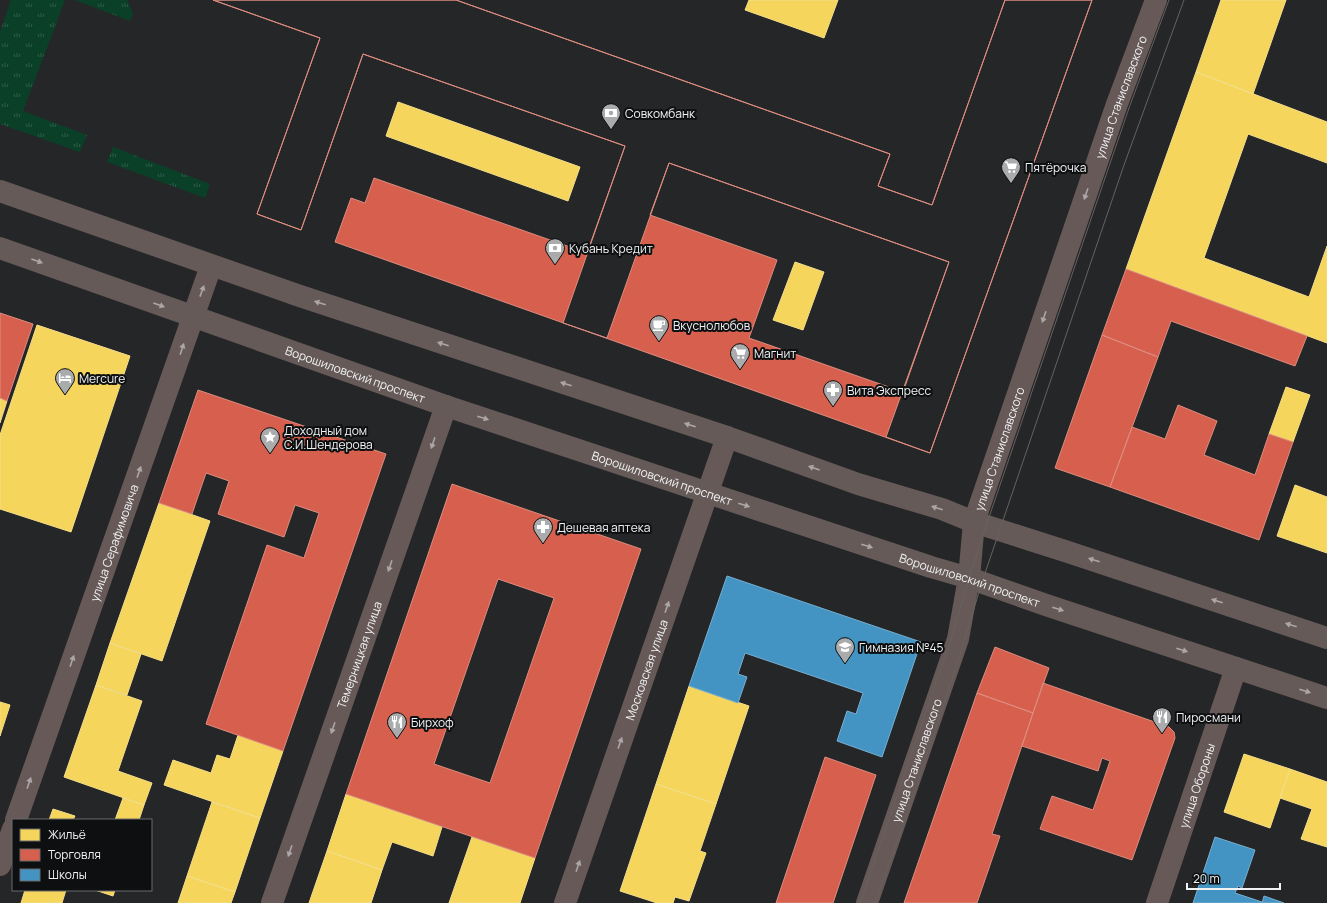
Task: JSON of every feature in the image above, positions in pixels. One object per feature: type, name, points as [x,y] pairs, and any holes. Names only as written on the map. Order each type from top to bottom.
[{"type":"main road","points":[[0,191],[211,266],[727,437],[858,484],[942,510],[974,522],[1327,638]]},
{"type":"main road","name":"Ворошиловский проспект","points":[[0,248],[446,406],[931,567],[969,578],[1053,608],[1327,698]]},
{"type":"street","name":"улица Станиславского","points":[[867,903],[958,639],[969,578],[974,522],[1112,119],[1156,0]]},
{"type":"street","name":"улица Серафимовича","points":[[16,819],[211,266]]},
{"type":"street","name":"Темерницкая улица","points":[[272,903],[446,406]]},
{"type":"street","name":"Московская улица","points":[[565,903],[727,437]]},
{"type":"street","name":"улица Обороны","points":[[1157,903],[1236,668]]},
{"type":"street","points":[[0,865],[12,832]]},
{"type":"green space","points":[[11,0],[65,0],[23,111],[87,135],[80,152],[0,124],[0,32]]},
{"type":"green space","points":[[75,0],[127,0],[133,13],[130,21]]},
{"type":"green space","points":[[113,147],[210,184],[205,198],[107,162]]},
{"type":"building: Жильё","points":[[749,0],[838,0],[824,38],[745,10]]},
{"type":"building: Жильё","points":[[1221,0],[1286,0],[1253,94],[1196,72]]},
{"type":"building: Жильё","points":[[1196,72],[1327,122],[1327,163],[1248,134],[1204,258],[1309,297],[1327,246],[1327,343],[1126,269]]},
{"type":"building: Жильё","points":[[398,102],[580,167],[568,201],[386,136]]},
{"type":"building: Жильё","points":[[795,262],[824,272],[803,330],[773,320]]},
{"type":"building: Жильё","name":"Mercure","points":[[37,325],[130,356],[71,532],[0,509],[0,435]]},
{"type":"building: Жильё","points":[[1286,387],[1310,395],[1293,442],[1269,434]]},
{"type":"building: Жильё","points":[[0,398],[7,401],[0,423]]},
{"type":"building: Жильё","points":[[1295,485],[1327,497],[1327,553],[1277,536]]},
{"type":"building: Жильё","points":[[159,503],[210,521],[162,661],[110,643]]},
{"type":"building: Жильё","points":[[110,643],[141,654],[127,695],[96,685]]},
{"type":"building: Жильё","points":[[96,685],[142,701],[118,771],[152,783],[144,805],[64,777]]},
{"type":"building: Жильё","points":[[689,686],[749,706],[716,804],[656,784]]},
{"type":"building: Жильё","points":[[0,702],[10,705],[0,736]]},
{"type":"building: Жильё","points":[[238,735],[283,751],[260,818],[164,785],[173,760],[211,773],[217,755],[230,759]]},
{"type":"building: Жильё","points":[[1244,754],[1290,769],[1270,828],[1224,812]]},
{"type":"building: Жильё","points":[[1290,769],[1327,782],[1327,847],[1301,839],[1312,809],[1280,798]]},
{"type":"building: Жильё","points":[[656,784],[716,804],[700,851],[706,853],[689,901],[675,897],[673,903],[657,903],[620,891]]},
{"type":"building: Жильё","points":[[346,794],[442,827],[433,856],[392,842],[382,870],[327,851]]},
{"type":"building: Жильё","points":[[123,798],[144,805],[139,819],[115,819]]},
{"type":"building: Жильё","points":[[212,802],[260,818],[235,892],[187,876]]},
{"type":"building: Жильё","points":[[53,809],[75,816],[74,819],[49,819]]},
{"type":"building: Жильё","points":[[472,837],[535,858],[520,903],[449,903]]},
{"type":"building: Жильё","points":[[327,851],[382,870],[371,903],[309,903]]},
{"type":"building: Жильё","points":[[187,876],[235,892],[231,903],[178,903]]},
{"type":"building: Жильё","points":[[25,891],[66,891],[62,903],[21,903]]},
{"type":"building: Жильё","points":[[98,891],[115,891],[113,896]]},
{"type":"building: Торговля","points":[[213,0],[456,0],[890,154],[878,186],[932,205],[1005,0],[1092,0],[930,453],[886,437],[949,262],[669,163],[607,338],[563,323],[625,146],[363,54],[301,230],[257,214],[320,38]]},
{"type":"building: Торговля","points":[[213,0],[456,0],[890,154],[878,186],[932,205],[1005,0],[1092,0],[930,453],[335,242],[351,198],[365,203],[374,178],[587,253],[625,146],[363,54],[301,230],[257,214],[320,38]],"holes":[[[669,163],[949,262],[903,392],[749,338],[777,260],[650,215]]]},
{"type":"building: Торговля","points":[[1126,269],[1307,336],[1295,366],[1171,321],[1158,357],[1102,335]]},
{"type":"building: Торговля","points":[[0,313],[33,324],[7,401],[0,398]]},
{"type":"building: Торговля","points":[[1102,335],[1158,357],[1110,487],[1055,468]]},
{"type":"building: Торговля","points":[[198,390],[386,454],[283,751],[206,724],[267,545],[304,558],[319,513],[295,505],[284,537],[218,514],[229,481],[206,473],[192,514],[159,503]]},
{"type":"building: Торговля","points":[[1178,405],[1217,421],[1204,455],[1255,475],[1269,434],[1293,442],[1259,540],[1110,487],[1132,427],[1165,439]]},
{"type":"building: Торговля","points":[[452,484],[641,549],[535,858],[346,794]],"holes":[[[498,579],[554,598],[490,783],[434,764]]]},
{"type":"building: Торговля","points":[[995,647],[1049,668],[1033,713],[977,693]]},
{"type":"building: Торговля","points":[[1043,683],[1169,727],[1174,732],[1175,738],[1132,860],[1040,829],[1052,796],[1093,810],[1110,761],[1102,758],[1098,771],[1022,746]]},
{"type":"building: Торговля","points":[[977,693],[1033,713],[992,834],[1000,836],[977,903],[904,903]]},
{"type":"building: Торговля","points":[[825,757],[876,775],[833,903],[776,903]]},
{"type":"building: Школы","name":"Гимназия №45","points":[[727,576],[921,642],[882,757],[837,741],[847,711],[856,714],[863,693],[745,653],[738,674],[747,677],[738,703],[689,686]]},
{"type":"building: Школы","points":[[1215,837],[1255,850],[1242,888],[1238,886],[1235,893],[1262,903],[1193,903]]},
{"type":"building: Школы","points":[[1264,896],[1284,903],[1262,903]]},
{"type":"tram line","points":[[860,903],[952,636],[986,526],[1129,108],[1169,0]]},
{"type":"tram line","points":[[875,903],[931,744],[982,582],[1124,165],[1184,0]]},
{"type":"place","name":"Совкомбанк","points":[[611,130]]},
{"type":"place","name":"Пятёрочка","points":[[1011,184]]},
{"type":"place","name":"Кубань Кредит","points":[[555,265]]},
{"type":"place","name":"Вкуснолюбов","points":[[659,342]]},
{"type":"place","name":"Магнит","points":[[740,370]]},
{"type":"place","name":"Mercure","points":[[65,395]]},
{"type":"place","name":"Вита Экспресс","points":[[833,407]]},
{"type":"place","name":"Доходный дом С.И.Шендерова","points":[[270,454]]},
{"type":"place","name":"Дешевая аптека","points":[[543,544]]},
{"type":"place","name":"Гимназия №45","points":[[845,664]]},
{"type":"place","name":"Пиросмани","points":[[1162,734]]},
{"type":"place","name":"Бирхоф","points":[[397,739]]}]
